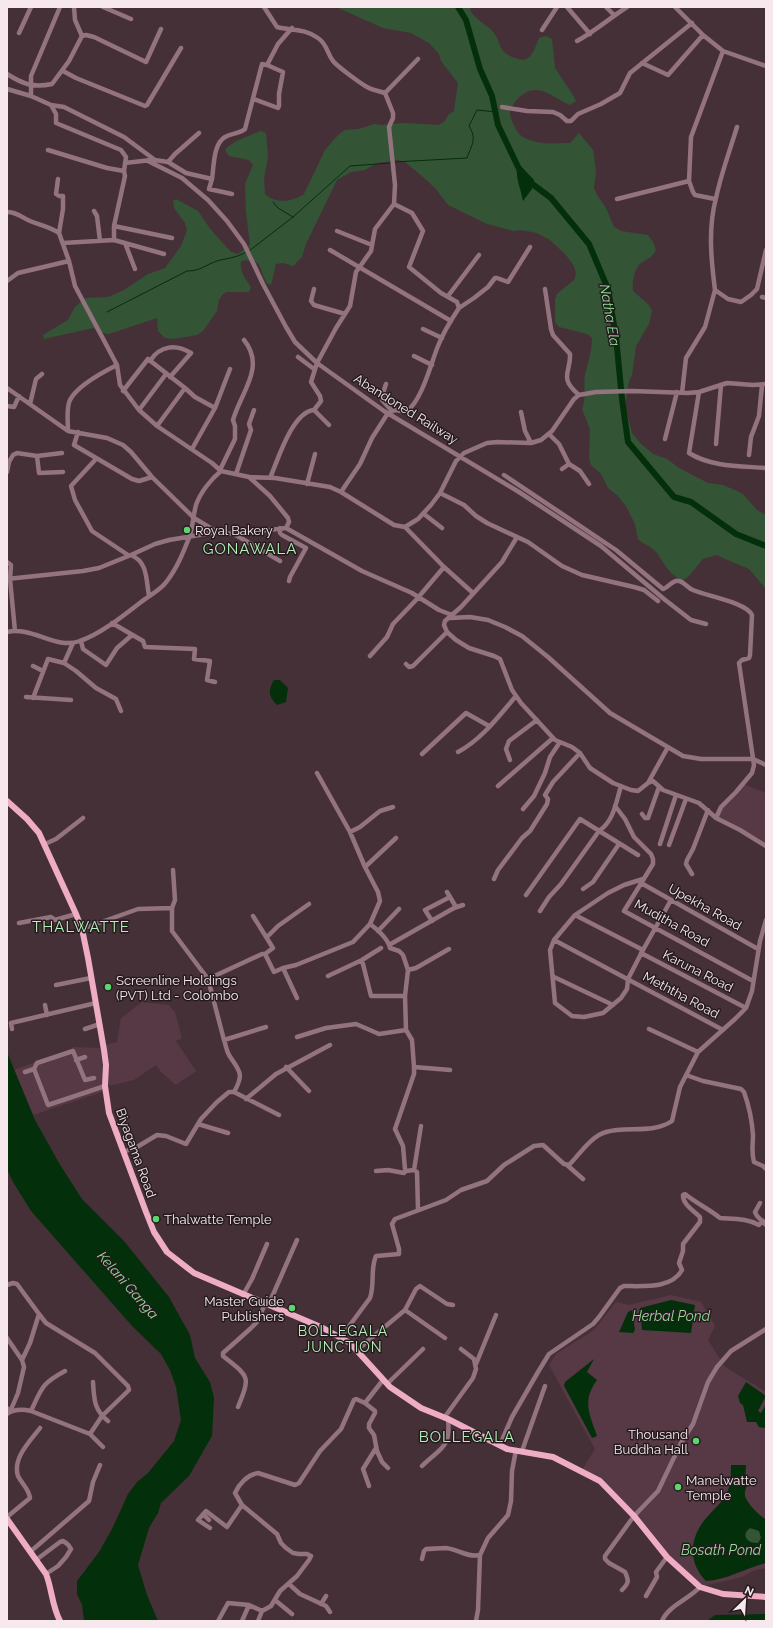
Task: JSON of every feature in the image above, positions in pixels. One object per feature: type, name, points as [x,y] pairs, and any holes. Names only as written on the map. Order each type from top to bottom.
[{"type":"main road","name":"Biyagama Road","points":[[7,801],[27,819],[45,844],[82,928],[106,1065],[105,1086],[109,1113],[152,1226],[167,1252],[194,1273],[341,1337],[357,1350],[385,1382],[421,1408],[446,1418],[507,1449],[553,1457],[600,1481],[634,1516],[667,1557],[700,1587],[723,1594],[766,1598]]},
{"type":"main road","points":[[7,1518],[46,1574],[50,1584],[56,1612],[60,1621]]},
{"type":"street","points":[[19,33],[31,7]]},
{"type":"street","points":[[31,96],[31,76],[60,7]]},
{"type":"street","points":[[74,7],[75,20],[82,36]]},
{"type":"street","points":[[103,7],[131,18]]},
{"type":"street","points":[[264,7],[277,27],[283,29],[292,28],[308,32],[319,38],[328,48],[330,57],[334,63],[368,87],[385,93],[393,113],[390,127],[395,185],[394,204],[375,229],[371,251],[359,266],[350,306],[314,369],[311,382],[320,396],[321,401],[314,410]]},
{"type":"street","points":[[542,30],[557,7]]},
{"type":"street","points":[[567,7],[590,34]]},
{"type":"street","points":[[606,7],[614,15]]},
{"type":"street","points":[[577,42],[627,7]]},
{"type":"street","points":[[675,7],[703,36],[723,51],[765,65]]},
{"type":"street","points":[[502,107],[527,111],[553,112],[560,115],[567,121],[571,121],[578,114],[601,104],[620,93],[630,73],[692,23]]},
{"type":"street","points":[[268,64],[278,44],[292,28]]},
{"type":"street","points":[[82,36],[86,35],[94,37],[146,62],[161,29]]},
{"type":"street","points":[[7,74],[24,84],[52,84],[63,71],[82,36]]},
{"type":"street","points":[[642,63],[668,75],[703,36]]},
{"type":"street","points":[[63,71],[76,78],[145,106],[181,48]]},
{"type":"street","points":[[715,199],[695,195],[693,192],[689,181],[691,137],[723,51]]},
{"type":"street","points":[[385,93],[418,59]]},
{"type":"street","points":[[232,194],[209,189],[220,141],[225,137],[241,133],[245,129],[262,64],[268,64],[283,72],[278,108],[254,99]]},
{"type":"street","points":[[7,89],[31,96],[51,105],[64,107],[124,137],[155,160]]},
{"type":"street","points":[[51,105],[56,114],[56,123],[121,150],[126,156],[124,171],[125,176],[114,226],[114,240]]},
{"type":"street","points":[[665,439],[679,392],[686,358],[705,327],[715,290],[711,252],[711,230],[715,199],[737,126]]},
{"type":"street","points":[[168,162],[199,133]]},
{"type":"street","points":[[48,150],[107,168],[124,171]]},
{"type":"street","points":[[125,163],[155,160],[168,162],[186,173],[212,179]]},
{"type":"street","name":"Abandoned Railway","points":[[148,161],[182,178],[198,191],[227,221],[244,244],[266,291],[292,337],[304,352],[317,363],[335,377],[601,546],[691,620],[706,624]]},
{"type":"street","points":[[58,179],[56,194],[63,196],[63,209],[59,233],[69,261],[75,286],[112,354],[117,365],[118,380],[123,391],[139,410],[157,426],[192,449],[220,471],[249,477],[270,478],[327,486],[341,492],[390,523],[405,527],[415,522],[424,514],[440,493],[460,456],[473,448],[487,443],[531,443],[541,440],[549,434],[574,399],[579,395],[596,392],[654,390],[699,392],[731,383],[764,384],[759,416],[751,437],[749,455]]},
{"type":"street","points":[[617,199],[689,181]]},
{"type":"street","points":[[394,204],[412,213],[423,231],[409,267],[441,293],[457,302],[459,308]]},
{"type":"street","points":[[94,211],[97,216],[100,241]]},
{"type":"street","points":[[7,212],[15,212],[29,220],[46,225],[59,233]]},
{"type":"street","points":[[114,226],[172,238]]},
{"type":"street","points":[[337,231],[372,245]]},
{"type":"street","points":[[63,243],[114,240],[164,254]]},
{"type":"street","points":[[125,243],[135,269]]},
{"type":"street","points":[[390,412],[406,412],[408,410],[424,384],[442,338],[459,308],[488,287],[495,278],[508,282],[530,247]]},
{"type":"street","points":[[330,250],[451,321]]},
{"type":"street","points":[[715,290],[728,299],[741,302],[751,295],[757,289],[766,250]]},
{"type":"street","points":[[448,296],[479,255]]},
{"type":"street","points":[[7,281],[18,273],[69,261]]},
{"type":"street","points":[[314,289],[311,301],[314,305],[345,314]]},
{"type":"street","points":[[545,289],[553,335],[570,354],[566,372],[567,380],[579,395]]},
{"type":"street","points":[[423,329],[442,338]]},
{"type":"street","points":[[7,632],[15,631],[32,634],[56,642],[73,643],[81,641],[112,623],[167,581],[182,556],[190,536],[196,504],[211,481],[220,471],[235,439],[235,426],[233,420],[253,370],[252,354],[244,340]]},
{"type":"street","points":[[139,410],[168,375],[191,353],[180,347],[162,348],[153,355],[150,361]]},
{"type":"street","points":[[414,356],[432,365]]},
{"type":"street","points":[[298,357],[314,369]]},
{"type":"street","points":[[123,391],[148,359],[195,397],[215,408]]},
{"type":"street","points":[[68,430],[69,400],[76,392],[103,372],[117,365]]},
{"type":"street","points":[[192,449],[215,408],[230,369]]},
{"type":"street","points":[[30,404],[36,379],[42,374]]},
{"type":"street","points":[[386,384],[382,400],[390,412]]},
{"type":"street","points":[[716,444],[721,385]]},
{"type":"street","points":[[7,388],[68,430],[107,438],[122,445],[131,452],[152,478],[194,518],[217,532]]},
{"type":"street","points":[[157,426],[184,388]]},
{"type":"street","points":[[699,392],[689,453],[694,457],[727,465],[766,468]]},
{"type":"street","points":[[7,406],[14,407],[19,396]]},
{"type":"street","points":[[236,474],[251,430],[249,424],[254,410]]},
{"type":"street","points":[[270,478],[288,436],[302,414],[308,410],[314,410],[329,426]]},
{"type":"street","points":[[341,492],[360,464],[372,438],[390,412]]},
{"type":"street","points":[[521,412],[525,431],[531,443]]},
{"type":"street","points":[[78,432],[74,446],[132,479],[139,481],[152,478]]},
{"type":"street","points":[[549,434],[559,444],[569,464],[580,471],[589,484]]},
{"type":"street","points":[[7,472],[9,462],[13,455],[17,453],[37,456],[62,453]]},
{"type":"street","points":[[307,484],[315,454]]},
{"type":"street","points":[[37,456],[40,473],[63,472]]},
{"type":"street","points":[[96,459],[71,486],[75,500],[92,531],[129,555],[137,557],[144,565],[149,596]]},
{"type":"street","points":[[562,469],[569,464]]},
{"type":"street","points":[[504,475],[616,550],[663,589],[676,581],[680,581],[692,589],[741,606],[751,613],[750,655],[749,658],[742,660],[739,663],[754,759],[752,773],[721,807],[716,818]]},
{"type":"street","points":[[249,477],[270,496],[288,518],[286,528]]},
{"type":"street","points":[[440,493],[464,505],[476,516],[487,523],[542,551],[562,566],[582,575],[644,590],[658,601]]},
{"type":"street","points":[[424,514],[442,528]]},
{"type":"street","points":[[405,527],[444,567],[473,593]]},
{"type":"street","points":[[280,528],[280,534],[306,548],[289,581]]},
{"type":"street","points":[[9,579],[99,568],[155,544],[190,536],[217,532],[234,534],[286,528],[362,571],[419,597],[451,616],[488,620],[522,636],[548,657],[610,713],[684,756],[701,759],[754,759],[766,765]]},
{"type":"street","points":[[234,534],[280,561]]},
{"type":"street","points":[[517,537],[502,562],[483,584],[445,621],[444,625],[447,632],[469,648],[500,659],[505,674],[516,696],[553,738],[572,747],[580,753],[590,768],[613,783],[638,791],[648,783],[668,747]]},
{"type":"street","points":[[7,562],[11,565],[9,579],[15,631]]},
{"type":"street","points":[[370,656],[387,637],[393,624],[419,597],[444,567]]},
{"type":"street","points":[[112,623],[143,641],[145,647],[195,649],[194,659],[210,661],[207,680],[215,682]]},
{"type":"street","points":[[406,664],[409,667],[413,666],[447,632]]},
{"type":"street","points":[[81,641],[83,649],[106,665],[117,648],[132,635]]},
{"type":"street","points":[[64,663],[73,643]]},
{"type":"street","points":[[33,698],[49,658],[64,663],[96,688],[116,699],[121,711]]},
{"type":"street","points":[[33,666],[43,671]]},
{"type":"street","points":[[458,752],[468,746],[490,726],[516,696]]},
{"type":"street","points":[[26,698],[71,700]]},
{"type":"street","points":[[422,754],[466,713],[490,726]]},
{"type":"street","points":[[510,760],[506,749],[509,741],[537,720]]},
{"type":"street","points":[[498,786],[553,738]]},
{"type":"street","points":[[523,809],[534,796],[545,773],[550,757],[560,742]]},
{"type":"street","points":[[494,879],[501,866],[522,838],[530,831],[547,804],[548,799],[545,795],[553,782],[580,753]]},
{"type":"street","points":[[265,954],[274,972],[296,965],[353,942],[370,924],[380,901],[378,892],[365,867],[350,832],[317,773]]},
{"type":"street","points":[[648,783],[653,781],[663,790],[686,799],[694,800],[716,818],[740,830],[766,846]]},
{"type":"street","points":[[540,910],[549,897],[562,884],[599,831],[605,827],[615,806],[621,786]]},
{"type":"street","points":[[642,814],[645,818],[648,818],[659,786]]},
{"type":"street","points":[[660,844],[676,795]]},
{"type":"street","points":[[669,845],[686,799]]},
{"type":"street","name":"Muditha Road","points":[[615,806],[625,819],[634,837],[648,851],[653,859],[653,864],[624,910],[753,981]]},
{"type":"street","points":[[350,832],[360,827],[380,811],[393,807]]},
{"type":"street","points":[[692,874],[686,864],[687,860],[693,849],[708,810]]},
{"type":"street","points":[[45,844],[56,839],[83,818]]},
{"type":"street","points":[[526,895],[580,819],[638,855]]},
{"type":"street","points":[[365,867],[396,838]]},
{"type":"street","points":[[583,889],[596,877],[619,844]]},
{"type":"street","points":[[173,870],[175,900],[172,908],[172,931],[208,979],[227,1051],[237,1066],[240,1075],[239,1084],[234,1092]]},
{"type":"street","points":[[642,881],[624,885],[608,893],[575,916],[554,940],[550,950],[554,977],[555,1003],[572,1016],[584,1017],[603,1013],[621,998],[628,989],[628,979],[655,927],[672,900]]},
{"type":"street","name":"Upekha Road","points":[[642,881],[758,950]]},
{"type":"street","points":[[447,892],[456,907]]},
{"type":"street","points":[[432,921],[425,910],[450,897]]},
{"type":"street","points":[[267,938],[278,926],[309,904]]},
{"type":"street","points":[[389,945],[456,907],[463,905]]},
{"type":"street","points":[[82,928],[138,909],[172,908]]},
{"type":"street","points":[[378,931],[400,909]]},
{"type":"street","points":[[19,923],[51,917],[55,920],[76,914]]},
{"type":"street","points":[[208,979],[265,954],[274,948],[253,916]]},
{"type":"street","name":"Karuna Road","points":[[575,916],[746,1008]]},
{"type":"street","points":[[567,1165],[569,1165],[594,1140],[605,1132],[644,1129],[664,1125],[672,1121],[679,1091],[698,1052],[746,1008],[752,991],[758,950],[766,920]]},
{"type":"street","points":[[370,924],[378,931],[390,948],[399,951],[403,955],[408,970],[405,996],[406,1030],[412,1040],[414,1074],[395,1129],[403,1146],[406,1171]]},
{"type":"street","name":"Meththa Road","points":[[554,940],[723,1030]]},
{"type":"street","points":[[328,976],[362,960],[380,948]]},
{"type":"street","points":[[408,970],[416,968],[449,949]]},
{"type":"street","points":[[362,960],[371,996],[405,996]]},
{"type":"street","points":[[283,968],[297,998]]},
{"type":"street","points":[[554,977],[613,1005]]},
{"type":"street","points":[[56,985],[91,978]]},
{"type":"street","points":[[12,1029],[11,1024],[96,1003]]},
{"type":"street","points":[[44,1005],[47,1015]]},
{"type":"street","points":[[85,1029],[100,1024]]},
{"type":"street","points":[[297,1037],[326,1028],[356,1024],[379,1034],[406,1030]]},
{"type":"street","points":[[224,1040],[266,1027]]},
{"type":"street","points":[[649,1029],[698,1052]]},
{"type":"street","points":[[246,1099],[286,1067],[330,1045]]},
{"type":"street","points":[[25,1072],[34,1069],[37,1063],[73,1051],[85,1080],[94,1078]]},
{"type":"street","points":[[76,1060],[85,1057]]},
{"type":"street","points":[[286,1067],[309,1091]]},
{"type":"street","points":[[414,1067],[450,1070]]},
{"type":"street","points":[[34,1069],[48,1105],[105,1086]]},
{"type":"street","points":[[686,1075],[703,1081],[741,1089],[744,1092],[751,1120],[753,1136],[751,1154],[754,1162],[763,1166],[766,1170]]},
{"type":"street","points":[[123,1152],[137,1147],[157,1135],[166,1136],[186,1144],[198,1124],[224,1095],[229,1092],[234,1092],[246,1099],[266,1107],[279,1115]]},
{"type":"street","points":[[198,1124],[228,1133]]},
{"type":"street","points":[[418,1210],[417,1172],[414,1170],[421,1126]]},
{"type":"street","points":[[341,1337],[370,1298],[373,1266],[376,1256],[399,1254],[392,1221],[398,1216],[446,1200],[461,1190],[487,1181],[504,1165],[534,1146],[543,1145],[583,1179]]},
{"type":"street","points":[[376,1171],[388,1170],[404,1173],[406,1171],[414,1170]]},
{"type":"street","points":[[500,1445],[512,1417],[549,1354],[592,1324],[599,1317],[620,1288],[624,1286],[660,1285],[679,1276],[682,1270],[679,1263],[683,1251],[683,1244],[700,1222],[700,1216],[687,1205],[683,1200],[683,1195],[685,1194],[697,1204],[720,1218],[739,1218],[752,1221],[759,1225],[764,1223],[755,1212],[760,1203]]},
{"type":"street","points":[[238,1407],[246,1387],[247,1378],[244,1372],[223,1356],[223,1353],[254,1326],[266,1305],[297,1240]]},
{"type":"street","points":[[243,1295],[252,1279],[267,1244]]},
{"type":"street","points":[[7,1286],[13,1283],[17,1284],[46,1323],[95,1353],[128,1386],[129,1390],[102,1416],[90,1434]]},
{"type":"street","points":[[357,1350],[405,1310],[416,1289],[420,1286],[447,1304],[453,1305]]},
{"type":"street","points":[[405,1310],[446,1338]]},
{"type":"street","points":[[22,1360],[30,1343],[39,1314]]},
{"type":"street","points":[[422,1466],[444,1446],[449,1433],[446,1418],[473,1378],[476,1364],[496,1315]]},
{"type":"street","points":[[622,1590],[628,1584],[629,1580],[625,1572],[609,1563],[605,1559],[605,1556],[634,1516],[658,1490],[680,1443],[693,1424],[708,1382],[716,1367],[731,1351],[766,1329]]},
{"type":"street","points":[[7,1338],[22,1360],[24,1370],[18,1393],[8,1411]]},
{"type":"street","points":[[365,1403],[385,1382],[423,1349]]},
{"type":"street","points":[[461,1349],[474,1359],[476,1364]]},
{"type":"street","points":[[31,1411],[43,1385],[49,1379],[65,1371]]},
{"type":"street","points":[[93,1382],[94,1402],[102,1416],[108,1421]]},
{"type":"street","points":[[476,1621],[478,1610],[480,1555],[488,1538],[508,1515],[511,1501],[512,1471],[545,1386]]},
{"type":"street","points":[[258,1621],[262,1611],[271,1606],[283,1588],[289,1584],[301,1571],[311,1556],[307,1554],[293,1553],[286,1548],[281,1543],[277,1534],[242,1505],[235,1494],[239,1485],[253,1474],[258,1473],[295,1485],[299,1483],[320,1451],[341,1429],[354,1400],[365,1403],[375,1412],[368,1424],[374,1435],[376,1448],[382,1462],[388,1468]]},
{"type":"street","points":[[8,1411],[22,1409],[31,1411],[90,1434],[103,1447]]},
{"type":"street","points":[[7,1518],[30,1498],[29,1493],[18,1475],[18,1465],[20,1454],[40,1428]]},
{"type":"street","points":[[369,1486],[364,1469],[376,1448]]},
{"type":"street","points":[[30,1552],[89,1501],[93,1482],[100,1465]]},
{"type":"street","points":[[210,1528],[198,1520],[206,1511],[227,1527],[242,1505]]},
{"type":"street","points":[[203,1514],[209,1520]]},
{"type":"street","points":[[36,1560],[60,1542],[63,1541],[70,1547],[71,1549],[66,1558],[55,1569],[46,1574]]},
{"type":"street","points":[[422,1559],[426,1549],[436,1550],[446,1548],[475,1557],[480,1555]]},
{"type":"street","points":[[646,1596],[656,1577],[656,1572],[667,1557]]},
{"type":"street","points":[[289,1584],[300,1594],[325,1605],[330,1612]]},
{"type":"street","points":[[662,1621],[673,1608],[694,1594],[700,1587]]},
{"type":"street","points":[[325,1605],[326,1596]]},
{"type":"street","points":[[275,1600],[292,1614]]},
{"type":"street","points":[[218,1621],[228,1603],[249,1605],[262,1611]]},
{"type":"street","points":[[242,1621],[249,1605]]},
{"type":"shaded area","points":[[336,7],[471,7],[470,10],[475,17],[494,33],[504,52],[520,60],[525,60],[531,55],[539,38],[546,36],[552,39],[555,68],[576,101],[570,105],[540,90],[532,90],[523,94],[516,100],[511,108],[510,114],[515,127],[519,134],[531,141],[551,144],[570,143],[579,133],[593,150],[596,171],[594,188],[606,208],[614,227],[621,231],[648,235],[656,250],[651,257],[641,263],[635,272],[633,280],[633,291],[649,305],[652,311],[649,324],[636,346],[632,375],[629,381],[625,405],[632,433],[641,444],[653,454],[667,459],[679,468],[708,483],[723,485],[743,494],[757,510],[766,515],[766,589],[749,569],[716,555],[703,559],[689,576],[683,580],[670,572],[654,550],[638,539],[635,524],[626,506],[617,495],[608,488],[601,474],[591,465],[589,458],[590,429],[582,409],[584,401],[585,375],[591,352],[592,338],[587,334],[559,327],[555,322],[555,300],[557,294],[574,280],[576,274],[574,266],[566,255],[550,240],[537,233],[521,230],[514,231],[487,224],[448,205],[436,189],[405,162],[398,160],[377,163],[365,170],[351,172],[337,180],[306,244],[302,257],[293,266],[283,263],[276,264],[271,285],[266,282],[260,267],[256,262],[241,261],[242,272],[251,287],[249,292],[227,292],[223,294],[219,300],[217,311],[203,331],[197,335],[173,339],[165,338],[158,331],[157,318],[109,334],[93,328],[44,339],[43,335],[68,320],[75,307],[86,298],[108,297],[124,290],[148,274],[165,268],[181,246],[187,230],[185,223],[174,208],[173,201],[176,199],[198,211],[211,230],[231,252],[238,254],[250,245],[246,212],[245,184],[253,165],[249,160],[229,156],[225,150],[237,141],[260,131],[266,133],[268,157],[264,179],[265,194],[279,201],[284,201],[295,199],[304,194],[325,150],[339,134],[345,130],[359,129],[374,124],[381,125],[403,123],[439,125],[454,111],[458,83],[441,61],[439,54],[429,43],[411,33],[383,28]]},
{"type":"shaded area","points":[[743,784],[766,793],[766,845],[718,818],[723,805]]},
{"type":"shaded area","points":[[142,1002],[169,1005],[175,1012],[182,1038],[176,1041],[196,1071],[176,1085],[161,1072],[156,1065],[134,1080],[109,1086],[107,1055],[104,1045],[117,1042],[121,1018]]},
{"type":"shaded area","points":[[74,1047],[100,1048],[105,1091],[33,1115],[14,1070],[44,1059],[68,1053]]},
{"type":"shaded area","points":[[671,1295],[701,1302],[715,1326],[708,1340],[725,1367],[766,1392],[766,1568],[755,1570],[742,1577],[703,1586],[668,1556],[612,1491],[582,1470],[595,1449],[549,1365],[556,1354],[594,1330],[616,1302],[629,1305]]},
{"type":"shaded area","points":[[753,1528],[759,1530],[761,1536],[759,1542],[753,1544],[747,1542],[745,1536],[747,1530]]},
{"type":"water","points":[[518,163],[534,180],[532,189],[523,201],[517,177]]},
{"type":"water","points":[[274,680],[280,680],[288,688],[286,702],[277,705],[272,699],[270,693]]},
{"type":"water","name":"Kelani Ganga","points":[[7,1052],[35,1120],[59,1163],[82,1199],[124,1241],[169,1297],[190,1335],[195,1358],[210,1382],[214,1398],[212,1436],[189,1476],[161,1503],[158,1513],[149,1528],[138,1565],[147,1595],[158,1621],[84,1621],[82,1605],[77,1594],[77,1581],[99,1552],[113,1527],[128,1494],[137,1482],[148,1473],[174,1441],[181,1420],[176,1387],[170,1370],[161,1354],[133,1327],[31,1211],[13,1182],[7,1169]]},
{"type":"water","name":"Herbal Pond","points":[[671,1300],[695,1305],[691,1333],[642,1330],[640,1308]]},
{"type":"water","points":[[632,1310],[635,1330],[633,1333],[619,1332],[628,1312]]},
{"type":"water","points":[[594,1359],[587,1372],[597,1380],[592,1387],[588,1401],[588,1407],[597,1436],[592,1438],[564,1386],[565,1382]]},
{"type":"water","points":[[746,1382],[766,1396],[758,1411],[761,1413],[766,1404],[766,1428],[759,1427],[756,1422],[747,1422],[743,1405],[740,1403],[738,1396]]},
{"type":"water","name":"Bosath Pond","points":[[731,1465],[746,1465],[745,1481],[747,1484],[745,1493],[747,1501],[760,1515],[766,1519],[766,1563],[729,1576],[706,1581],[696,1567],[693,1545],[698,1529],[726,1495],[731,1478]],"holes":[[[750,1528],[759,1531],[761,1538],[758,1543],[748,1541],[746,1538],[746,1533]]]},
{"type":"water","points":[[766,1614],[766,1621],[707,1621],[715,1615]]},
{"type":"waterway","name":"Natha Ela","points":[[458,7],[466,20],[480,69],[492,96],[498,125],[521,173]]},
{"type":"waterway","points":[[394,162],[467,158],[473,138],[469,126],[477,110],[496,112]]},
{"type":"waterway","points":[[249,251],[293,217],[350,166],[391,163]]},
{"type":"waterway","name":"Natha Ela","points":[[527,180],[551,198],[589,244],[608,289],[616,337],[628,442],[674,497],[691,502],[736,534],[766,546]]},
{"type":"waterway","points":[[273,202],[278,208],[293,217]]},
{"type":"waterway","points":[[107,312],[187,271],[199,269],[217,261],[236,257],[246,252]]},
{"type":"place","name":"Royal Bakery","points":[[187,530]]},
{"type":"place","name":"Screenline Holdings (PVT) Ltd - Colombo","points":[[108,987]]},
{"type":"place","name":"Thalwatte Temple","points":[[156,1219]]},
{"type":"place","name":"Master Guide Publishers","points":[[292,1308]]},
{"type":"place","name":"Thousand Buddha Hall","points":[[696,1441]]},
{"type":"place","name":"Manelwatte Temple","points":[[678,1487]]},
{"type":"district","name":"GONAWALA","points":[[250,549]]},
{"type":"district","name":"THALWATTE","points":[[81,927]]},
{"type":"district","name":"BOLLEGALA JUNCTION","points":[[343,1340]]},
{"type":"district","name":"BOLLEGALA","points":[[467,1437]]}]
